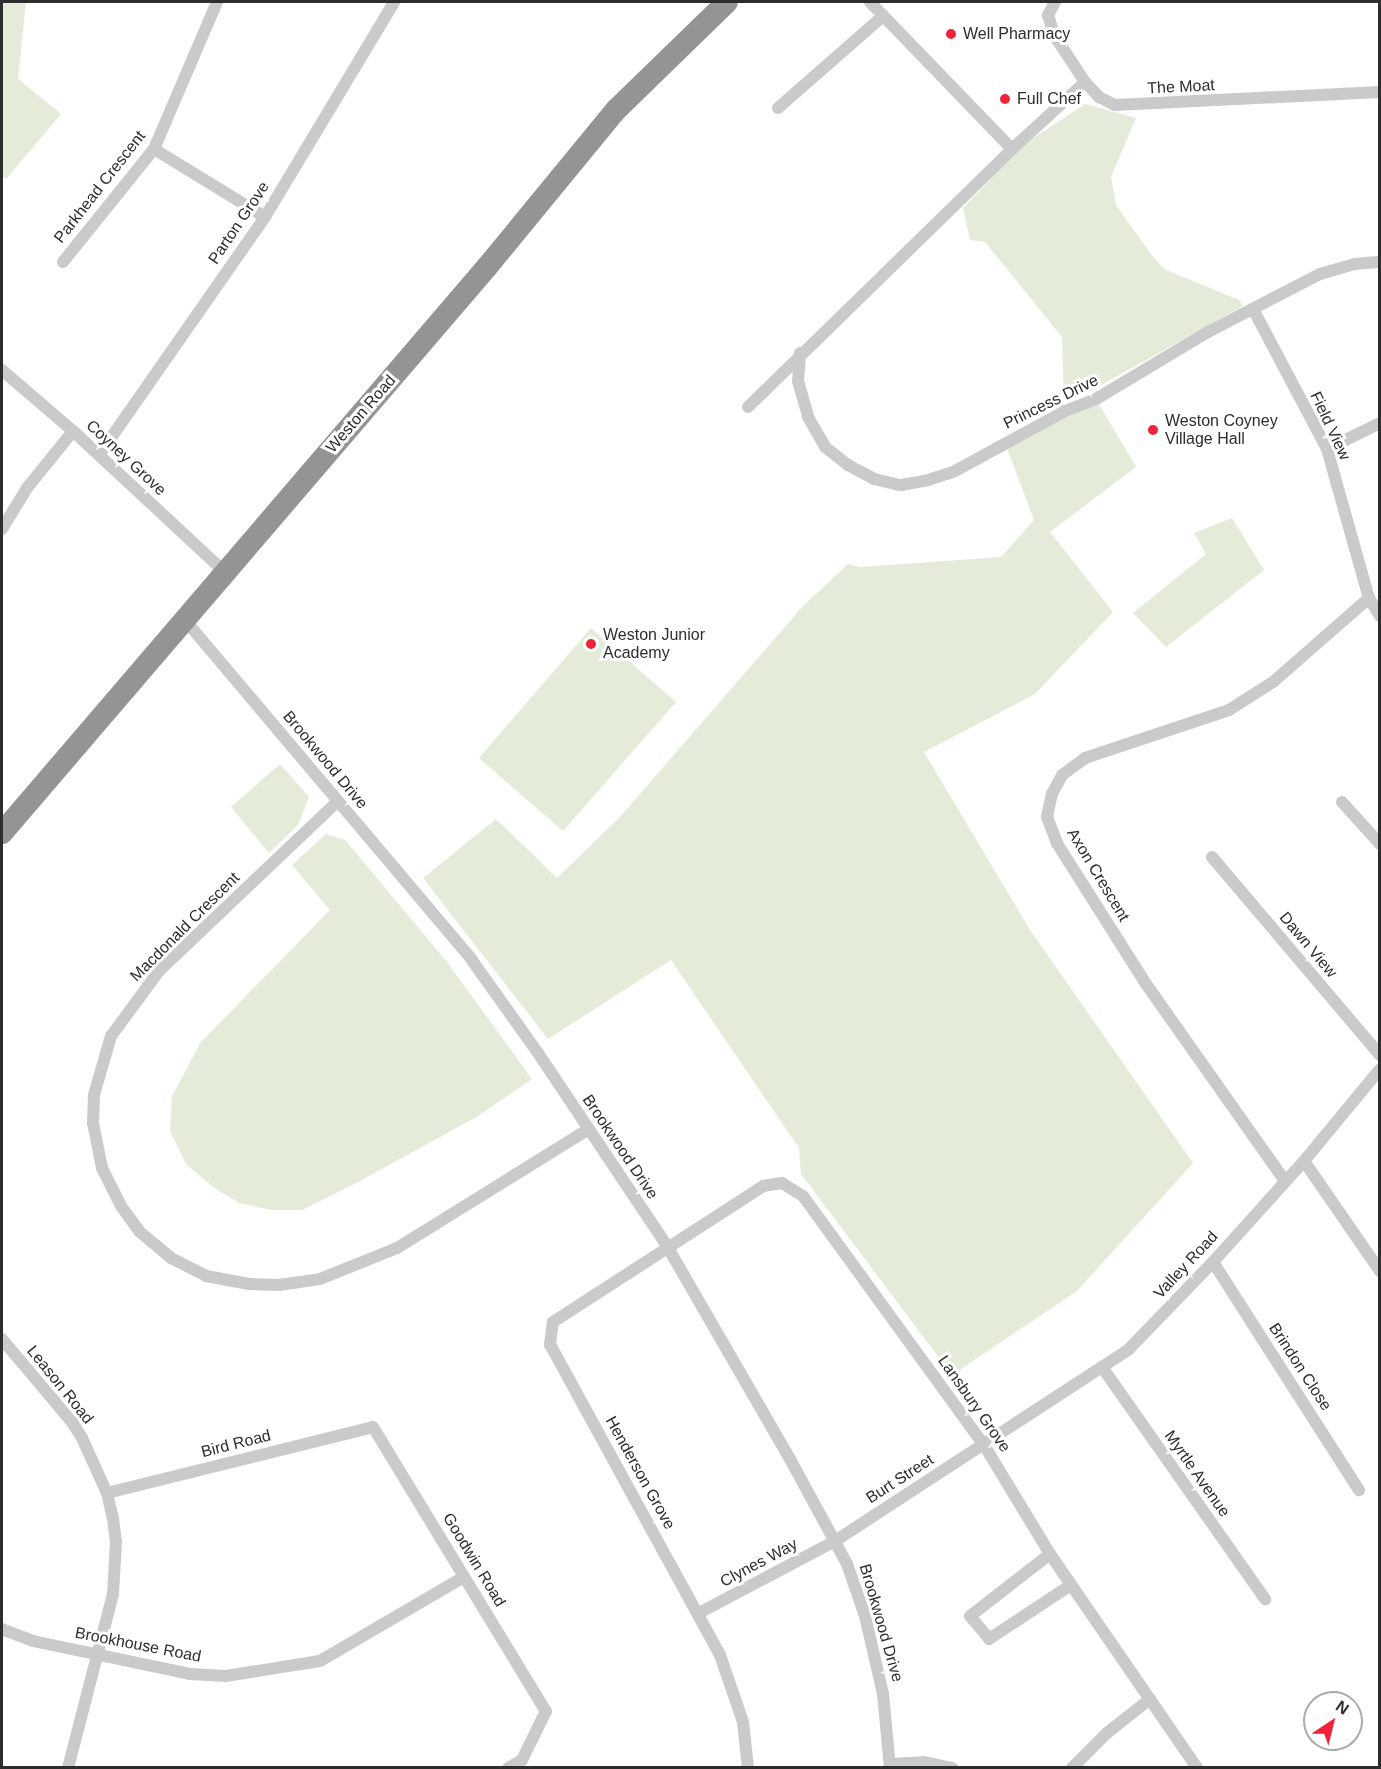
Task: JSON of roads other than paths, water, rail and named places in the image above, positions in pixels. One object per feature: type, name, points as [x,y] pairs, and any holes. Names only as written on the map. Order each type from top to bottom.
[{"type":"highway","name":"Weston Road","points":[[2,833],[487,267],[617,109],[727,2]]},
{"type":"street","name":"Parkhead Crescent","points":[[63,262],[154,149],[217,2]]},
{"type":"street","name":"Parton Grove","points":[[99,455],[266,217],[394,2]]},
{"type":"street","points":[[870,2],[1012,149]]},
{"type":"street","name":"The Moat","points":[[1055,2],[1048,15],[1054,35],[1085,82],[1099,97],[1115,105],[1136,106],[1380,92]]},
{"type":"street","points":[[778,108],[883,16]]},
{"type":"street","points":[[748,406],[1012,149],[1085,82]]},
{"type":"street","points":[[154,149],[266,217]]},
{"type":"street","name":"Princess Drive","points":[[800,353],[798,381],[808,417],[825,447],[848,465],[874,479],[901,485],[928,480],[955,471],[1065,411],[1096,399],[1208,332],[1320,274],[1355,264],[1380,262]]},
{"type":"street","name":"Field View","points":[[1253,309],[1327,449],[1369,598]]},
{"type":"street","name":"Coyney Grove","points":[[2,370],[73,431],[225,573]]},
{"type":"street","points":[[1327,449],[1380,423]]},
{"type":"street","points":[[2,529],[27,488],[73,431]]},
{"type":"street","points":[[1369,598],[1380,616]]},
{"type":"street","name":"Axon Crescent","points":[[1285,1181],[1146,984],[1057,843],[1047,817],[1052,794],[1062,775],[1085,758],[1229,710],[1273,682],[1369,598]]},
{"type":"street","name":"Brookwood Drive","points":[[185,620],[471,959],[589,1129],[666,1246],[790,1459],[847,1564],[865,1616],[883,1694],[890,1766]]},
{"type":"street","name":"Macdonald Crescent","points":[[338,801],[159,971],[111,1035],[93,1095],[93,1123],[102,1168],[121,1206],[140,1232],[171,1258],[206,1276],[249,1284],[279,1285],[320,1279],[397,1248],[589,1129]]},
{"type":"street","points":[[1342,802],[1380,843]]},
{"type":"street","name":"Dawn View","points":[[1212,857],[1380,1055]]},
{"type":"street","name":"Valley Road","points":[[984,1445],[1129,1349],[1213,1262],[1304,1161],[1380,1069]]},
{"type":"street","points":[[1304,1161],[1380,1271]]},
{"type":"street","name":"Lansbury Grove","points":[[666,1246],[763,1186],[782,1183],[803,1196],[984,1445],[1050,1554],[1197,1767]]},
{"type":"street","name":"Henderson Grove","points":[[666,1246],[553,1322],[550,1346],[699,1613],[733,1689],[743,1722],[748,1767]]},
{"type":"street","name":"Brindon Close","points":[[1213,1262],[1359,1490]]},
{"type":"street","name":"Leason Road","points":[[2,1339],[72,1422],[94,1461],[107,1493],[116,1541],[113,1594],[68,1767]]},
{"type":"street","name":"Myrtle Avenue","points":[[1102,1367],[1265,1599]]},
{"type":"street","name":"Bird Road","points":[[107,1493],[373,1427]]},
{"type":"street","name":"Goodwin Road","points":[[373,1427],[546,1711],[522,1760],[508,1767]]},
{"type":"street","name":"Burt Street","points":[[834,1541],[984,1445]]},
{"type":"street","name":"Clynes Way","points":[[699,1613],[834,1541]]},
{"type":"street","points":[[1050,1554],[970,1616],[989,1640],[1071,1585]]},
{"type":"street","name":"Brookhouse Road","points":[[2,1629],[33,1641],[96,1655],[190,1674],[226,1676],[320,1661],[464,1577]]},
{"type":"street","points":[[1072,1767],[1107,1733],[1150,1699]]},
{"type":"street","points":[[890,1766],[924,1762],[952,1767]]},
{"type":"place","name":"Well Pharmacy","points":[[951,34]]},
{"type":"place","name":"Full Chef","points":[[1005,99]]},
{"type":"place","name":"Weston Coyney Village Hall","points":[[1153,430]]},
{"type":"place","name":"Weston Junior Academy","points":[[591,644]]}]
